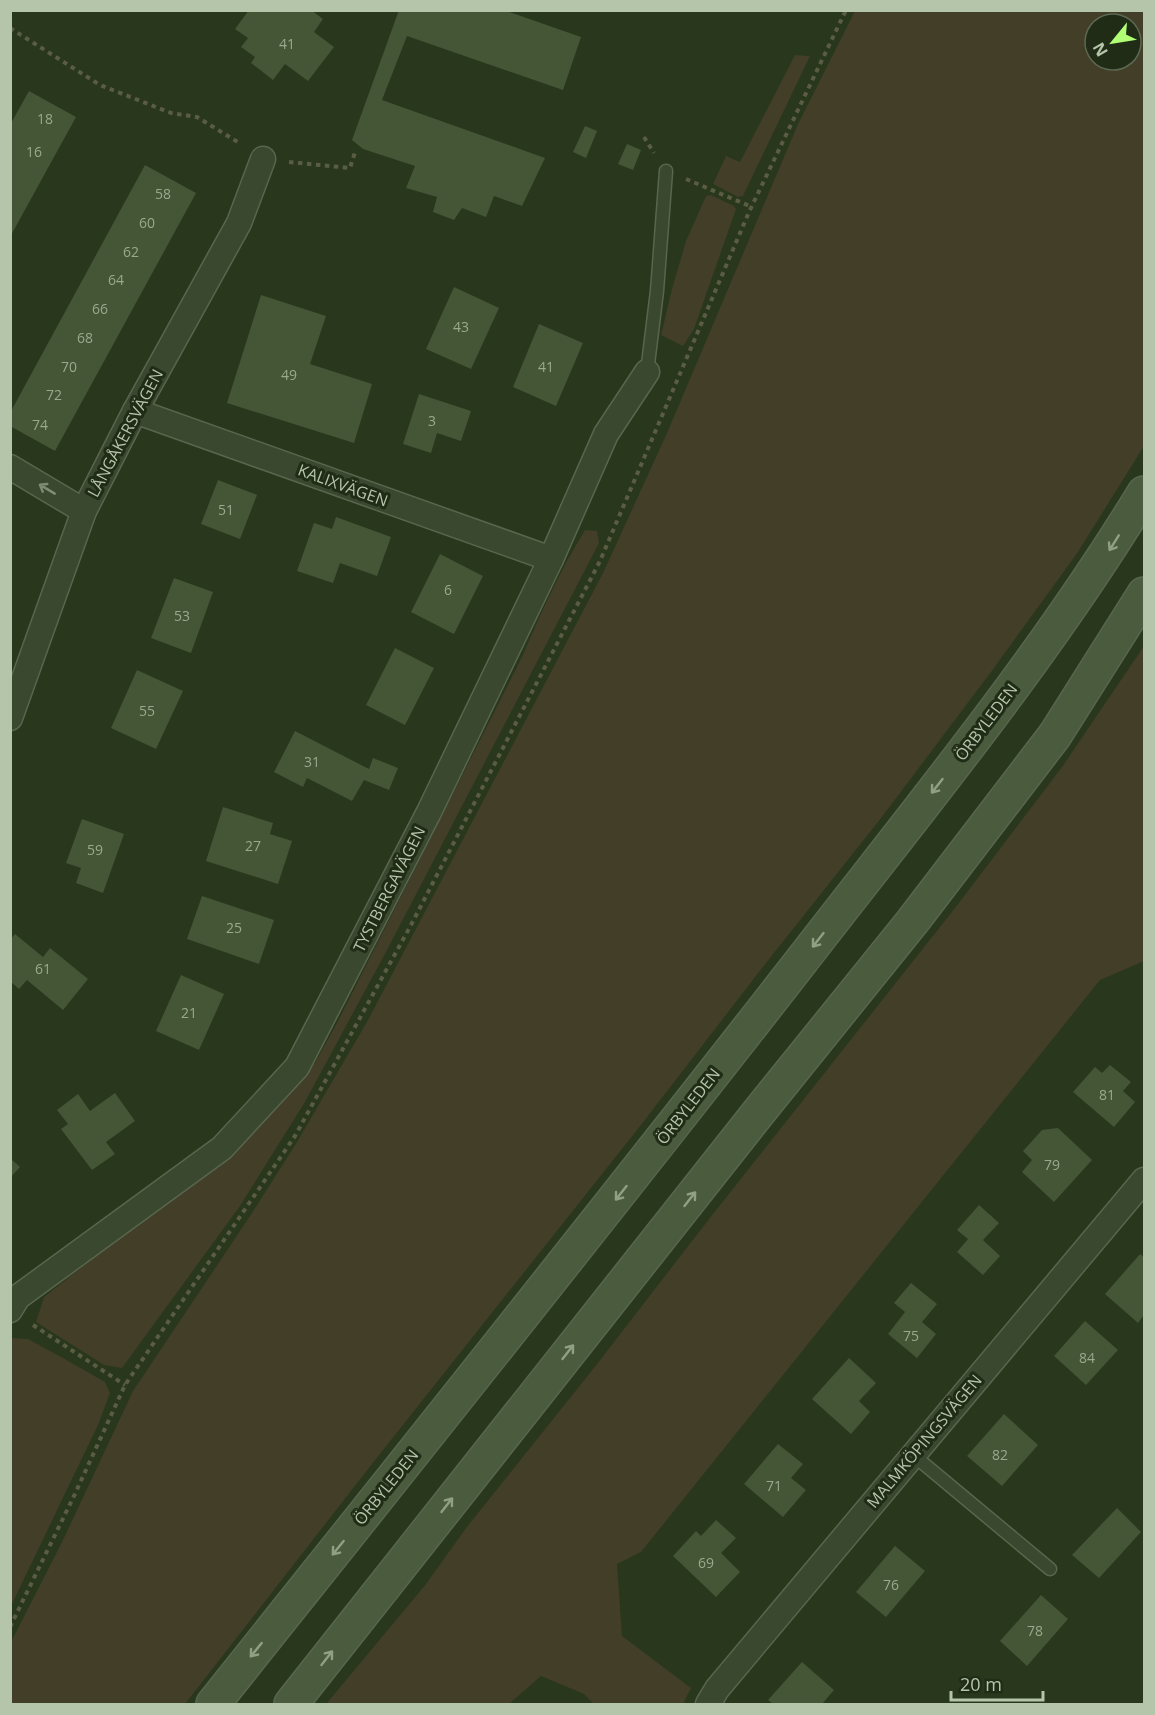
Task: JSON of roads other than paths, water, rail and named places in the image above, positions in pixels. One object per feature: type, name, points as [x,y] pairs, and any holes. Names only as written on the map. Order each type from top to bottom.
[{"type":"main road","name":"ÖRBYLEDEN","points":[[213,1704],[612,1204],[993,714],[1110,550],[1144,493]]},
{"type":"main road","points":[[291,1704],[919,913],[1055,735],[1144,594]]},
{"type":"street","name":"LÅNGÅKERSVÄGEN","points":[[10,718],[84,511],[135,411],[239,223],[263,159]]},
{"type":"street","name":"TYSTBERGAVÄGEN","points":[[13,1299],[222,1148],[297,1067],[429,812],[551,559],[606,434],[647,372]]},
{"type":"street","name":"KALIXVÄGEN","points":[[135,411],[551,559]]},
{"type":"street","points":[[10,467],[84,511]]},
{"type":"street","name":"MALMKÖPINGSVÄGEN","points":[[708,1704],[717,1689],[912,1454],[1144,1180]]},
{"type":"lane","points":[[647,372],[657,291],[666,171]]},
{"type":"lane","points":[[912,1454],[1050,1569]]}]
